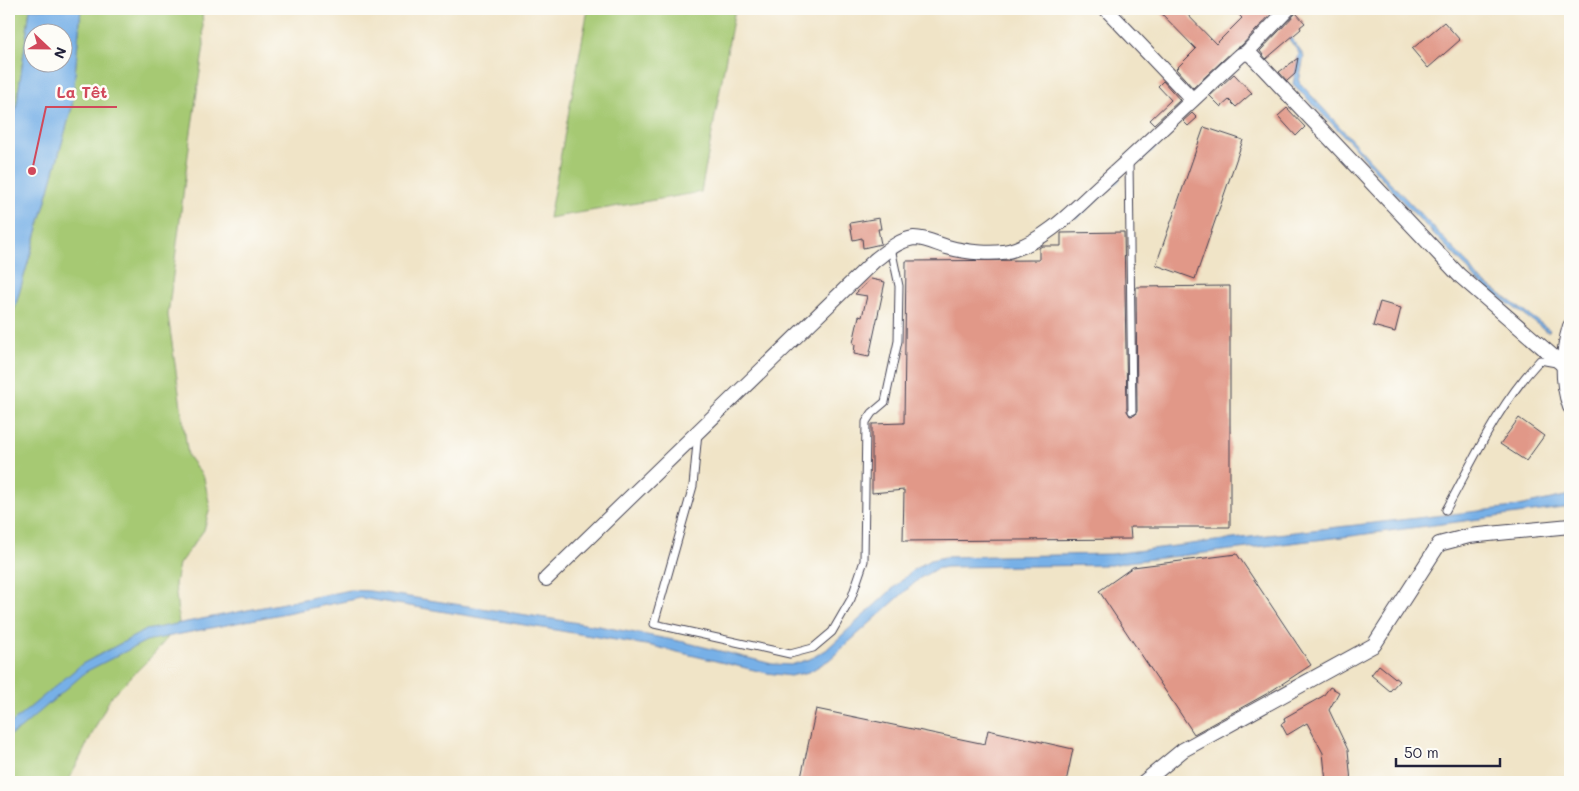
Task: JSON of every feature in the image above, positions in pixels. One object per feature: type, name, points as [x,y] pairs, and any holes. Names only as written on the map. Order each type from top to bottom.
[{"type":"street","points":[[1106,9],[1192,99]]},
{"type":"street","points":[[546,580],[868,267],[891,248],[902,241],[914,238],[965,251],[986,252],[1012,250],[1040,238],[1128,160],[1192,99],[1241,55],[1246,53],[1288,9]]},
{"type":"street","points":[[1246,53],[1251,55],[1459,275],[1564,365]]},
{"type":"street","points":[[1570,326],[1564,365],[1566,398],[1570,408]]},
{"type":"street","points":[[1144,782],[1183,750],[1374,645],[1439,544],[1469,536],[1570,526]]},
{"type":"lane","points":[[1128,160],[1132,412]]},
{"type":"lane","points":[[698,432],[693,486],[654,624],[790,654],[813,648],[832,632],[851,598],[864,561],[866,422],[872,413],[885,402],[898,341],[899,286],[891,248]]},
{"type":"lane","points":[[1446,510],[1500,411],[1522,380],[1540,360],[1564,365]]},
{"type":"green space","points":[[9,9],[30,9],[28,22],[22,22],[22,66],[16,109],[9,138]]},
{"type":"green space","points":[[81,9],[202,9],[204,45],[168,315],[188,456],[204,478],[210,507],[204,530],[179,564],[175,584],[179,624],[153,655],[110,698],[68,782],[9,782],[9,328],[72,107]]},
{"type":"green space","points":[[588,9],[735,9],[701,192],[549,218]]},
{"type":"water","points":[[30,9],[81,9],[72,107],[9,328],[9,138],[16,109],[22,66],[22,72],[72,72],[72,22],[28,22]]},
{"type":"water","points":[[1281,24],[1304,56],[1299,82],[1467,263],[1478,278],[1550,330],[1548,332],[1477,281],[1465,266],[1400,199],[1352,144],[1293,84],[1299,53],[1284,32]]},
{"type":"water","points":[[1570,495],[1570,507],[1112,565],[946,567],[936,569],[920,578],[829,660],[809,672],[790,676],[767,673],[652,646],[361,598],[146,641],[87,671],[21,728],[9,736],[9,725],[82,664],[146,630],[350,590],[370,591],[598,626],[684,642],[772,664],[791,665],[810,659],[826,650],[913,570],[930,560],[945,557],[1112,554],[1514,507]]},
{"type":"building","points":[[1157,9],[1182,9],[1216,44],[1242,18],[1233,9],[1270,9],[1273,12],[1241,46],[1235,49],[1193,88],[1176,69],[1196,49]]},
{"type":"building","points":[[1296,13],[1305,23],[1300,27],[1301,29],[1266,59],[1260,51]]},
{"type":"building","points":[[1444,22],[1460,40],[1428,68],[1412,49]]},
{"type":"building","points":[[1298,58],[1295,74],[1287,81],[1279,72]]},
{"type":"building","points":[[1234,74],[1252,93],[1236,107],[1229,100],[1221,107],[1210,96]]},
{"type":"building","points":[[1163,81],[1180,100],[1154,124],[1150,120],[1171,100],[1158,86]]},
{"type":"building","points":[[1287,108],[1305,127],[1296,136],[1278,116]]},
{"type":"building","points":[[1192,113],[1197,118],[1188,126],[1183,121]]},
{"type":"building","points":[[1204,127],[1243,140],[1195,279],[1156,265]]},
{"type":"building","points":[[879,218],[881,229],[878,229],[881,244],[863,248],[862,238],[853,240],[850,223]]},
{"type":"building","points":[[1124,232],[1127,411],[1130,416],[1135,415],[1137,411],[1136,287],[1230,286],[1230,527],[1130,527],[1131,539],[903,541],[904,490],[872,493],[872,424],[904,423],[906,261],[1039,260],[1039,248],[1042,246],[1061,246],[1061,233]]},
{"type":"building","points":[[871,279],[885,282],[869,357],[854,354],[855,344],[853,343],[859,316],[862,317],[867,296],[855,294]]},
{"type":"building","points":[[1380,302],[1401,308],[1395,332],[1373,326]]},
{"type":"building","points":[[1519,418],[1544,436],[1526,461],[1500,444]]},
{"type":"building","points":[[1237,554],[1311,665],[1268,693],[1194,734],[1099,591],[1133,567]]},
{"type":"building","points":[[1379,665],[1399,681],[1390,691],[1371,675]]},
{"type":"building","points":[[1330,687],[1339,692],[1329,710],[1348,750],[1351,782],[1326,782],[1323,753],[1307,723],[1287,735],[1281,724],[1285,722],[1284,718],[1323,696]]},
{"type":"building","points":[[816,709],[985,744],[988,730],[1073,749],[1066,782],[800,782]]},
{"type":"waterway","points":[[1139,160],[1174,128]]},
{"type":"waterway","points":[[1077,216],[1118,179]]},
{"type":"place","name":"La Têt","points":[[32,171]]}]
